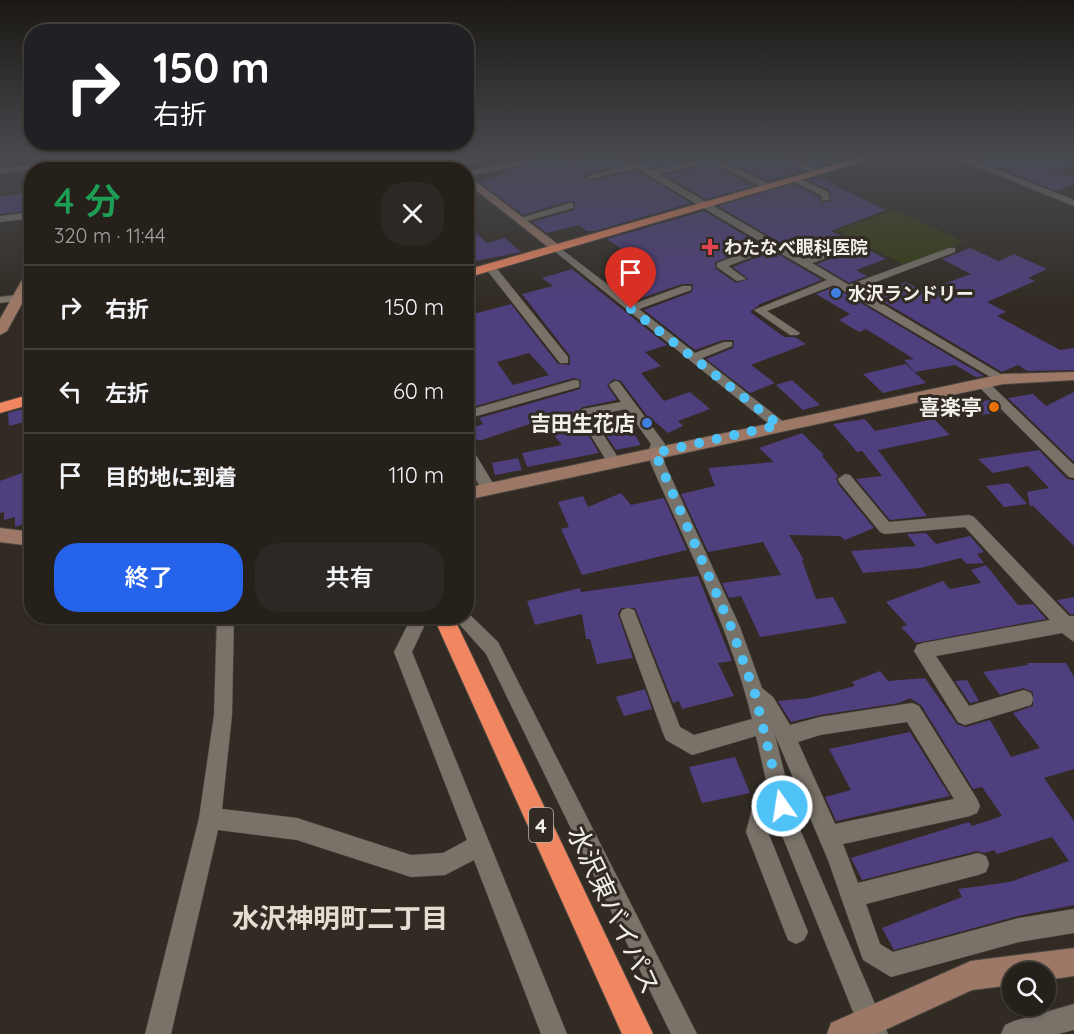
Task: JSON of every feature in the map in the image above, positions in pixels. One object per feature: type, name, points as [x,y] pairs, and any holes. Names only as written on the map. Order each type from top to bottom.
[{"type":"highway","points":[[474,272],[705,206]]},
{"type":"highway","points":[[0,408],[24,401]]},
{"type":"highway","name":"水沢東バイパス","points":[[447,624],[638,1034]]},
{"type":"street","points":[[503,206],[779,425]]},
{"type":"street","points":[[520,220],[569,206]]},
{"type":"street","points":[[706,206],[1002,379]]},
{"type":"street","points":[[0,219],[24,216]]},
{"type":"street","points":[[741,279],[722,265],[774,245]]},
{"type":"street","points":[[803,263],[844,248],[854,253]]},
{"type":"street","points":[[848,289],[952,250]]},
{"type":"street","points":[[490,267],[564,360]]},
{"type":"street","points":[[794,333],[759,310],[835,281]]},
{"type":"street","points":[[0,331],[24,286]]},
{"type":"street","points":[[631,309],[687,288]]},
{"type":"street","points":[[0,300],[24,297]]},
{"type":"street","points":[[695,357],[728,344]]},
{"type":"street","points":[[474,492],[1002,379],[1074,376]]},
{"type":"street","points":[[982,383],[1073,470]]},
{"type":"street","points":[[474,412],[574,384]]},
{"type":"street","points":[[615,385],[658,444],[655,453],[731,627],[755,694],[786,821],[873,1028]]},
{"type":"street","points":[[614,462],[583,413],[629,404]]},
{"type":"street","points":[[474,464],[489,489]]},
{"type":"street","points":[[845,479],[885,528],[969,521],[1071,627]]},
{"type":"street","points":[[0,535],[24,538]]},
{"type":"street","points":[[628,615],[673,733],[692,745],[762,725]]},
{"type":"street","points":[[158,1034],[210,818],[223,715],[226,624]]},
{"type":"street","points":[[417,624],[403,652],[554,1034]]},
{"type":"street","points":[[468,624],[492,648],[684,1034]]},
{"type":"street","points":[[1024,699],[965,716],[923,651],[1071,627]]},
{"type":"street","points":[[755,694],[766,703],[785,736],[829,836],[871,952],[891,965],[1018,930],[1074,921]]},
{"type":"street","points":[[785,736],[820,726],[912,712],[970,806],[829,836]]},
{"type":"street","points":[[782,806],[760,812],[757,832],[796,932]]},
{"type":"street","points":[[210,818],[297,829],[411,866],[445,864],[480,845]]},
{"type":"street","points":[[852,896],[978,864]]},
{"type":"street","points":[[842,1034],[873,1028],[971,976],[1074,962]]},
{"type":"street","points":[[1014,1034],[1074,1017]]},
{"type":"green space","points":[[895,210],[964,242],[905,265],[837,230]]},
{"type":"building","points":[[0,206],[24,206],[24,211],[0,214]]},
{"type":"building","points":[[512,206],[552,206],[523,215]]},
{"type":"building","points":[[575,206],[680,206],[595,231],[587,231],[579,225],[547,233],[532,222],[574,210]]},
{"type":"building","points":[[718,206],[877,206],[885,210],[831,231],[886,259],[856,270],[867,276],[849,283],[817,264],[843,254],[857,257],[857,249],[845,243],[805,257]]},
{"type":"building","points":[[704,211],[761,245],[715,262],[716,269],[736,283],[748,279],[733,267],[773,251],[822,280],[760,304],[750,312],[784,337],[795,337],[806,344],[751,365],[775,383],[750,393],[706,359],[733,348],[734,340],[723,340],[695,350],[644,310],[692,292],[693,284],[682,284],[633,301],[631,299],[647,294],[607,265],[632,256],[607,239]]},
{"type":"building","points":[[474,231],[487,243],[505,238],[521,252],[474,261]]},
{"type":"building","points":[[970,248],[999,261],[1014,254],[1047,269],[1028,278],[1035,281],[987,302],[1006,312],[997,316],[1060,350],[1074,348],[1074,370],[1027,371],[1018,365],[1002,372],[862,289],[879,283],[889,289],[906,282],[924,291],[971,274],[942,259]]},
{"type":"building","points":[[572,269],[667,345],[645,352],[661,366],[641,373],[664,401],[690,392],[710,409],[678,421],[683,426],[668,433],[653,420],[651,421],[621,381],[614,379],[607,385],[617,400],[583,407],[575,413],[599,453],[527,467],[522,453],[562,445],[541,420],[477,440],[474,436],[474,427],[483,424],[479,418],[580,389],[581,380],[574,378],[474,406],[474,314],[511,304],[558,364],[570,365],[570,356],[522,294],[553,286],[542,278]],"holes":[[[529,353],[549,375],[513,385],[497,362]]]},
{"type":"building","points":[[834,287],[984,376],[976,377],[955,365],[915,372],[904,360],[914,359],[866,329],[859,332],[839,320],[850,314],[816,294]]},
{"type":"building","points":[[906,364],[926,383],[883,393],[863,374]]},
{"type":"building","points":[[792,380],[820,405],[803,410],[776,385]]},
{"type":"building","points":[[1074,392],[1074,462],[1008,398],[1033,394],[1046,406]]},
{"type":"building","points":[[989,400],[1001,412],[981,415],[969,403]]},
{"type":"building","points":[[23,409],[24,422],[9,426],[8,413]]},
{"type":"building","points":[[625,411],[636,428],[632,430],[641,445],[616,450],[595,418]]},
{"type":"building","points":[[865,419],[875,431],[934,419],[950,435],[878,450],[927,516],[890,520],[856,479],[882,476],[862,451],[857,452],[833,424]]},
{"type":"building","points":[[802,433],[824,455],[822,456],[838,476],[836,478],[838,484],[874,528],[845,540],[840,536],[789,535],[804,560],[802,560],[816,599],[833,597],[847,623],[760,637],[741,596],[729,598],[722,583],[781,575],[763,542],[708,552],[681,494],[715,486],[708,468],[774,462],[759,448]]},
{"type":"building","points":[[1039,450],[1067,479],[1074,480],[1074,546],[1033,506],[1030,506],[1027,492],[1049,488],[1028,466],[993,473],[978,459]]},
{"type":"building","points":[[518,458],[522,470],[495,475],[492,463]]},
{"type":"building","points":[[22,473],[24,524],[15,527],[15,517],[4,520],[4,512],[0,513],[0,481]]},
{"type":"building","points":[[1009,483],[1027,504],[1004,507],[986,486]]},
{"type":"building","points":[[621,493],[631,505],[664,498],[687,550],[582,575],[561,529],[569,527],[558,502],[583,496],[588,507]]},
{"type":"building","points":[[926,533],[936,544],[970,536],[984,552],[977,554],[984,563],[967,564],[961,558],[920,568],[863,573],[851,551],[916,546],[907,534]]},
{"type":"building","points":[[986,565],[1018,605],[1033,604],[1046,619],[916,643],[901,627],[907,625],[886,602],[943,581],[950,589],[981,583],[971,570]]},
{"type":"building","points":[[698,576],[732,661],[718,663],[734,696],[682,709],[679,701],[673,703],[635,608],[621,608],[618,614],[633,658],[597,664],[590,639],[586,639],[582,614],[535,625],[527,601],[580,588],[581,592]]},
{"type":"building","points":[[1074,597],[1074,614],[1070,614],[1057,600]]},
{"type":"building","points":[[1027,663],[1066,663],[1074,677],[1074,769],[1044,778],[1074,821],[1074,905],[1018,916],[894,950],[882,928],[962,897],[958,889],[1010,882],[1069,861],[1052,837],[997,854],[994,850],[984,853],[977,851],[862,880],[851,858],[969,822],[972,826],[1002,816],[982,787],[973,789],[921,705],[910,698],[899,703],[820,715],[791,722],[778,701],[809,698],[855,686],[852,682],[880,671],[888,681],[925,678],[957,724],[966,727],[990,720],[1011,757],[1040,748],[1013,713],[1033,706],[1033,692],[1023,688],[1000,695],[983,672],[1028,665]]},
{"type":"building","points":[[967,680],[979,701],[970,703],[955,681]]},
{"type":"building","points":[[645,689],[652,709],[624,716],[616,697]]},
{"type":"building","points":[[910,732],[950,796],[836,821],[825,797],[851,790],[829,749]]},
{"type":"building","points":[[735,757],[750,793],[702,803],[689,767]]},
{"type":"place","name":"わたなべ眼科医院","points":[[710,247]]},
{"type":"place","name":"水沢ランドリー","points":[[836,293]]},
{"type":"place","name":"喜楽亭","points":[[994,407]]},
{"type":"place","name":"吉田生花店","points":[[647,423]]},
{"type":"district","name":"水沢神明町二丁目","points":[[340,918]]},
{"type":"route","points":[[631,309],[779,425],[655,453],[731,627],[755,694],[782,806]]}]
